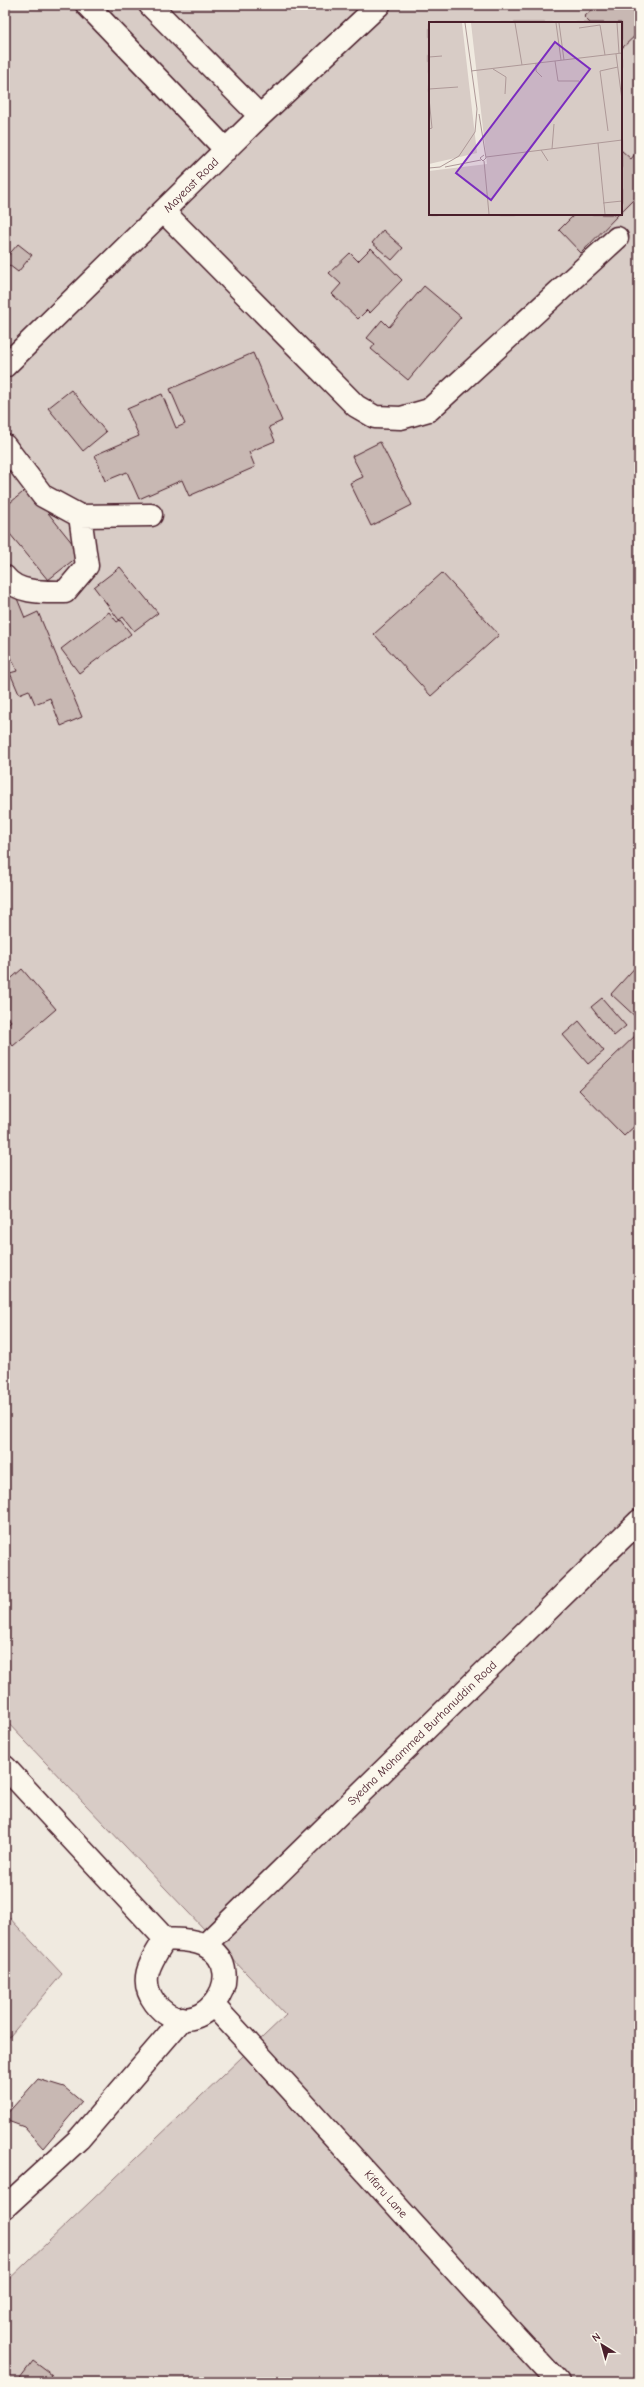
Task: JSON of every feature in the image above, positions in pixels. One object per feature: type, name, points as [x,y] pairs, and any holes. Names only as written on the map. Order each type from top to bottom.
[{"type":"street","points":[[87,5],[226,150]]},
{"type":"street","points":[[150,5],[260,116]]},
{"type":"street","name":"Mayeast Road","points":[[5,366],[164,212],[260,116],[379,5]]},
{"type":"street","points":[[164,212],[356,406],[376,417],[401,418],[429,410],[618,238]]},
{"type":"street","points":[[5,446],[43,496],[80,516],[151,515]]},
{"type":"street","points":[[5,577],[12,586],[41,592],[65,592],[87,566],[80,516]]},
{"type":"street","name":"Syedna Mohammed Burhanuddin Road","points":[[205,1945],[639,1522]]},
{"type":"street","points":[[5,1767],[165,1939],[193,1941],[205,1945],[214,1953],[221,1964],[224,1976],[223,1990],[208,2011],[196,2017],[183,2018],[170,2015],[159,2008],[151,1998],[146,1985],[146,1973],[151,1961],[165,1939]]},
{"type":"street","name":"Kifaru Lane","points":[[213,2005],[326,2125],[450,2267],[558,2382]]},
{"type":"street","points":[[5,2207],[79,2139],[183,2018]]},
{"type":"shaded area","points":[[5,5],[639,5],[639,2382],[5,2382],[5,2283],[286,2015],[5,1720]]},
{"type":"shaded area","points":[[5,1913],[62,1974],[5,2042]]},
{"type":"building","points":[[597,5],[639,5],[639,32],[622,48],[622,22],[589,22],[584,17]]},
{"type":"building","points":[[622,151],[631,159],[635,154],[639,158],[639,194],[622,211]]},
{"type":"building","points":[[574,215],[618,215],[581,253],[559,230]]},
{"type":"building","points":[[383,230],[403,248],[392,260],[372,243]]},
{"type":"building","points":[[18,244],[32,255],[18,272],[5,262],[5,259]]},
{"type":"building","points":[[371,248],[402,280],[370,313],[367,310],[358,319],[332,294],[341,284],[329,273],[350,253],[358,261]]},
{"type":"building","points":[[424,286],[461,317],[408,380],[371,349],[375,344],[367,338],[382,320],[389,327]]},
{"type":"building","points":[[253,353],[282,421],[269,427],[275,441],[249,452],[255,467],[189,496],[182,480],[139,499],[127,472],[105,481],[95,455],[139,436],[127,409],[162,394],[176,428],[185,424],[170,389]]},
{"type":"building","points":[[71,390],[106,432],[83,451],[48,408]]},
{"type":"building","points":[[380,442],[412,505],[371,526],[350,483],[363,477],[352,456]]},
{"type":"building","points":[[28,488],[81,554],[48,580],[5,528],[5,507]]},
{"type":"building","points":[[120,567],[158,613],[134,631],[123,617],[119,620],[94,587]]},
{"type":"building","points":[[442,573],[499,635],[431,696],[374,634]]},
{"type":"building","points":[[14,591],[25,618],[38,612],[82,717],[61,726],[50,698],[35,704],[29,690],[19,694],[10,673],[17,671],[5,643],[5,595]]},
{"type":"building","points":[[109,612],[117,622],[120,620],[131,634],[79,673],[61,649]]},
{"type":"building","points":[[639,963],[639,1020],[611,994]]},
{"type":"building","points":[[22,969],[56,1009],[13,1046],[5,1036],[5,1026],[11,1021],[5,1014],[5,984]]},
{"type":"building","points":[[602,998],[626,1026],[614,1036],[591,1007]]},
{"type":"building","points":[[579,1021],[604,1051],[588,1064],[563,1035]]},
{"type":"building","points":[[639,1032],[639,1122],[624,1136],[579,1090]]},
{"type":"building","points":[[38,2079],[64,2087],[82,2102],[43,2148],[24,2127],[5,2120],[5,2116]]},
{"type":"building","points":[[33,2361],[52,2375],[47,2382],[25,2382],[20,2378]]}]
